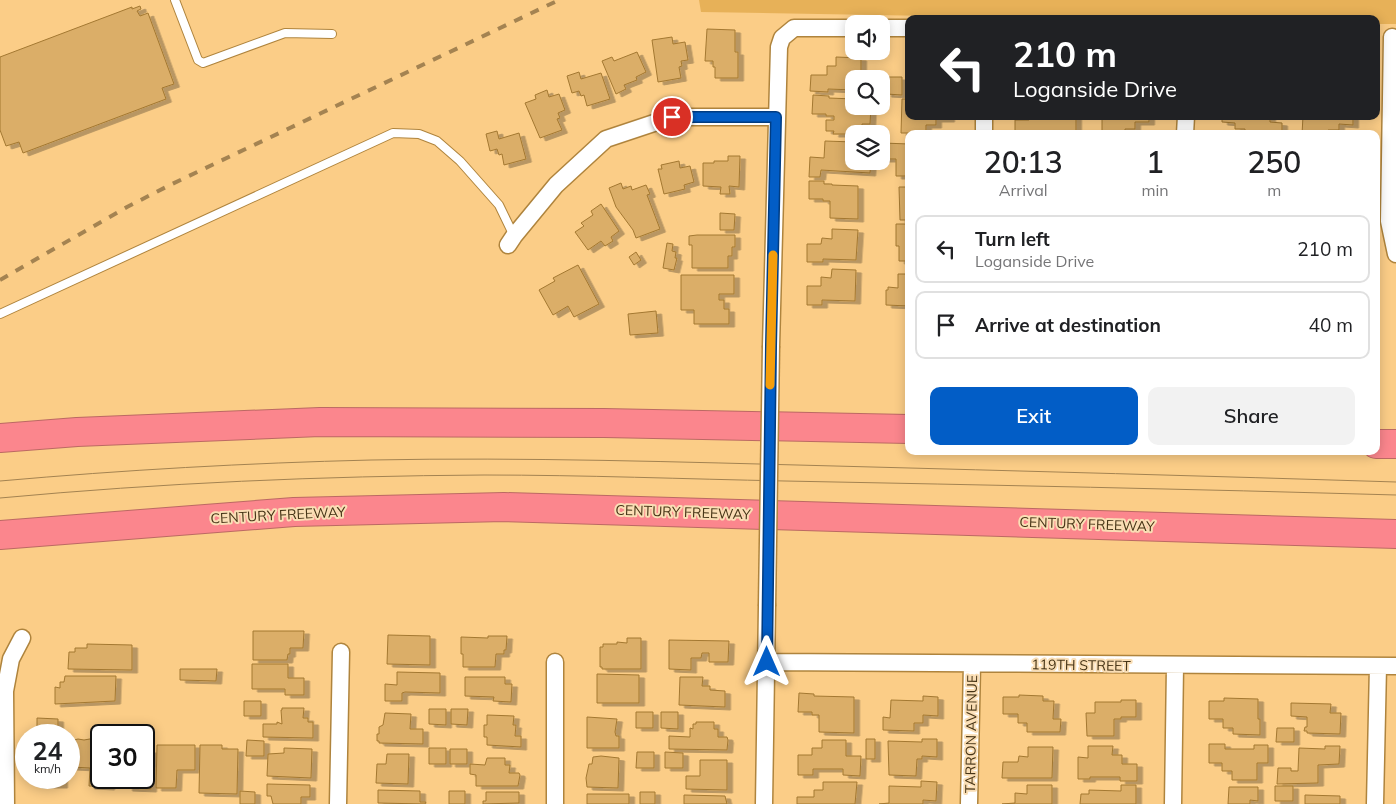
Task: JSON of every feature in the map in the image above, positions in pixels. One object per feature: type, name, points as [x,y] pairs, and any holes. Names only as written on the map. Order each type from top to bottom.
[{"type":"highway","points":[[0,438],[77,432],[320,422],[595,423],[905,429]]},
{"type":"highway","points":[[1380,444],[1396,444]]},
{"type":"highway","name":"CENTURY FREEWAY","points":[[0,536],[294,512],[504,507],[1396,534]]},
{"type":"street","points":[[764,804],[771,346],[779,48],[782,38],[794,28],[845,28]]},
{"type":"street","points":[[890,28],[905,28]]},
{"type":"street","points":[[1388,36],[1389,221],[1396,254]]},
{"type":"street","points":[[511,240],[556,185],[606,139],[672,117],[776,117]]},
{"type":"street","points":[[6,804],[4,691],[11,658],[22,638]]},
{"type":"street","points":[[338,804],[341,652]]},
{"type":"street","points":[[555,662],[555,804]]},
{"type":"street","name":"119TH STREET","points":[[767,662],[1396,666]]},
{"type":"street","name":"TARRON AVENUE","points":[[969,804],[972,664]]},
{"type":"street","points":[[1173,804],[1175,666]]},
{"type":"street","points":[[1375,804],[1378,666]]},
{"type":"lane","points":[[175,0],[198,60],[203,63],[285,33],[332,34]]},
{"type":"lane","points":[[0,314],[393,132],[419,134],[437,141],[460,161],[498,205],[511,240]]},
{"type":"shaded area","points":[[699,0],[1396,0],[1396,24],[1380,24],[1380,15],[874,15],[701,12]]},
{"type":"building","points":[[140,6],[141,9],[137,11],[140,16],[148,13],[174,84],[162,88],[166,99],[23,153],[19,142],[6,146],[0,130],[0,57],[132,7],[132,9]]},
{"type":"building","points":[[707,29],[735,30],[735,52],[738,52],[738,78],[715,78],[713,61],[705,61]]},
{"type":"building","points":[[672,37],[673,44],[685,42],[688,60],[681,61],[682,66],[679,67],[681,78],[658,82],[652,40]]},
{"type":"building","points":[[637,52],[646,72],[636,77],[637,80],[624,85],[626,89],[616,94],[602,61],[612,57],[614,61]]},
{"type":"building","points":[[836,57],[845,57],[845,60],[861,60],[861,70],[845,70],[845,90],[828,89],[828,92],[810,91],[811,75],[827,75],[827,66],[836,66]]},
{"type":"building","points":[[579,72],[581,79],[601,73],[610,99],[587,106],[584,95],[581,96],[579,91],[572,93],[567,76]]},
{"type":"building","points":[[890,77],[902,77],[902,95],[890,94]]},
{"type":"building","points":[[547,90],[549,97],[559,94],[565,110],[558,113],[560,118],[557,119],[562,130],[540,138],[525,103],[536,99],[535,95]]},
{"type":"building","points":[[813,95],[845,99],[845,115],[870,115],[870,124],[845,125],[845,134],[833,134],[834,131],[826,131],[826,120],[834,120],[834,116],[812,114]]},
{"type":"building","points":[[902,99],[905,99],[905,120],[936,120],[936,125],[926,125],[926,130],[905,130],[905,133],[901,133]]},
{"type":"building","points":[[1015,120],[1076,120],[1076,130],[1015,130]]},
{"type":"building","points":[[1102,120],[1149,120],[1149,122],[1135,122],[1135,129],[1102,130]]},
{"type":"building","points":[[1222,120],[1270,120],[1270,122],[1282,123],[1282,130],[1235,129],[1235,123],[1222,122]]},
{"type":"building","points":[[1303,120],[1353,120],[1353,125],[1339,124],[1339,130],[1302,130]]},
{"type":"building","points":[[497,131],[499,139],[519,133],[526,159],[504,165],[502,154],[499,155],[497,149],[490,151],[486,134]]},
{"type":"building","points":[[825,141],[845,142],[845,170],[870,170],[870,173],[821,170],[820,177],[809,177],[810,157],[824,158]]},
{"type":"building","points":[[890,143],[905,144],[905,176],[896,176],[896,159],[890,159]]},
{"type":"building","points":[[728,156],[740,156],[739,187],[729,186],[730,194],[720,194],[721,187],[703,186],[703,163],[728,161]]},
{"type":"building","points":[[679,161],[680,168],[690,166],[694,182],[684,185],[685,189],[664,194],[658,169],[662,169],[661,165]]},
{"type":"building","points":[[809,181],[824,181],[824,184],[832,185],[858,186],[858,219],[830,218],[830,201],[809,199]]},
{"type":"building","points":[[621,183],[623,189],[631,186],[632,190],[646,185],[650,194],[647,195],[660,229],[636,238],[633,230],[616,207],[609,188]]},
{"type":"building","points":[[899,187],[905,187],[905,220],[900,220]]},
{"type":"building","points":[[601,204],[619,231],[611,237],[613,241],[605,246],[601,241],[588,250],[575,232],[584,226],[581,223],[593,215],[591,211]]},
{"type":"building","points":[[720,213],[735,214],[734,230],[720,230]]},
{"type":"building","points":[[896,224],[905,224],[905,261],[899,261],[899,246],[896,246]]},
{"type":"building","points":[[832,229],[858,230],[856,260],[823,259],[823,262],[807,262],[807,244],[821,244],[822,238],[832,239]]},
{"type":"building","points":[[735,235],[735,247],[732,247],[732,256],[728,256],[728,268],[692,268],[692,245],[689,245],[689,236]]},
{"type":"building","points":[[667,243],[673,244],[672,251],[676,252],[675,258],[677,258],[674,270],[663,268]]},
{"type":"building","points":[[636,252],[641,260],[634,265],[629,257]]},
{"type":"building","points":[[578,265],[599,304],[574,317],[568,306],[553,315],[539,290],[555,281],[553,278]]},
{"type":"building","points":[[832,269],[856,270],[855,301],[822,300],[822,305],[807,305],[807,286],[821,286],[821,277],[831,278]]},
{"type":"building","points":[[898,274],[905,274],[905,306],[886,305],[886,290],[888,290],[888,287],[898,288]]},
{"type":"building","points":[[681,275],[734,275],[734,294],[719,294],[719,300],[724,300],[724,309],[729,309],[729,324],[694,324],[694,310],[681,310]]},
{"type":"building","points":[[656,311],[658,333],[630,335],[628,314]]},
{"type":"building","points":[[253,631],[304,631],[303,648],[290,648],[287,660],[253,660]]},
{"type":"building","points":[[388,635],[430,636],[430,665],[387,664]]},
{"type":"building","points":[[488,636],[507,636],[506,650],[504,650],[504,654],[496,654],[495,667],[463,667],[461,637],[488,638]]},
{"type":"building","points":[[627,638],[641,638],[641,669],[602,669],[600,667],[600,647],[603,647],[603,644],[627,643]]},
{"type":"building","points":[[669,640],[729,641],[728,662],[709,662],[709,653],[702,653],[701,658],[691,658],[691,670],[669,669]]},
{"type":"building","points":[[87,644],[132,645],[132,670],[68,669],[69,652],[75,652],[75,648],[87,648]]},
{"type":"building","points":[[252,664],[288,664],[288,678],[304,678],[304,695],[285,695],[285,689],[252,689]]},
{"type":"building","points":[[180,669],[217,669],[216,681],[180,680]]},
{"type":"building","points":[[397,672],[440,673],[440,693],[405,692],[402,693],[402,701],[385,701],[385,684],[397,685]]},
{"type":"building","points":[[597,674],[639,675],[639,703],[597,703]]},
{"type":"building","points":[[65,676],[116,676],[115,701],[55,704],[55,687],[60,688],[60,682],[64,682]]},
{"type":"building","points":[[465,677],[505,677],[505,684],[512,684],[511,702],[493,701],[494,697],[465,696]]},
{"type":"building","points":[[680,677],[703,677],[702,686],[710,686],[710,690],[725,691],[725,707],[679,705]]},
{"type":"building","points":[[799,693],[814,694],[814,696],[854,697],[854,733],[819,732],[819,715],[812,715],[812,712],[798,712]]},
{"type":"building","points":[[1019,695],[1043,696],[1043,701],[1054,701],[1053,719],[1061,719],[1060,732],[1027,732],[1027,723],[1018,723],[1018,714],[1003,714],[1003,697],[1019,697]]},
{"type":"building","points":[[923,696],[938,697],[938,716],[923,715],[923,723],[914,723],[914,731],[883,730],[883,717],[890,718],[891,700],[923,701]]},
{"type":"building","points":[[1224,698],[1258,699],[1260,735],[1233,734],[1233,728],[1223,728],[1223,719],[1209,719],[1209,701],[1224,701]]},
{"type":"building","points":[[1121,700],[1136,700],[1136,717],[1114,719],[1114,736],[1087,736],[1086,713],[1095,713],[1095,702],[1121,702]]},
{"type":"building","points":[[244,701],[261,701],[261,716],[244,716]]},
{"type":"building","points":[[1291,703],[1331,704],[1330,713],[1341,713],[1340,734],[1307,733],[1307,731],[1304,731],[1305,727],[1307,727],[1307,717],[1291,716]]},
{"type":"building","points":[[282,708],[304,708],[303,718],[308,718],[308,722],[313,722],[313,738],[263,737],[263,724],[277,724],[277,722],[282,724]]},
{"type":"building","points":[[429,709],[446,709],[446,725],[429,724]]},
{"type":"building","points":[[451,709],[468,709],[467,725],[451,724]]},
{"type":"building","points":[[636,712],[653,712],[653,728],[636,728]]},
{"type":"building","points":[[661,712],[678,712],[678,729],[661,728]]},
{"type":"building","points":[[385,713],[411,714],[410,729],[423,729],[423,744],[379,743],[377,741],[377,734],[379,734],[379,727],[383,725]]},
{"type":"building","points":[[487,715],[514,716],[513,725],[516,725],[515,736],[521,736],[521,747],[487,745],[487,737],[484,737],[484,725],[487,725]]},
{"type":"building","points":[[587,717],[617,719],[615,732],[616,736],[619,736],[619,748],[587,748]]},
{"type":"building","points":[[37,718],[58,719],[58,724],[37,724]]},
{"type":"building","points":[[696,722],[714,722],[714,729],[718,729],[718,737],[727,737],[727,750],[669,749],[669,736],[690,737],[690,728],[693,729],[693,724],[696,724]]},
{"type":"building","points":[[1277,728],[1294,728],[1294,742],[1276,742]]},
{"type":"building","points":[[80,739],[90,739],[90,768],[80,767]]},
{"type":"building","points":[[866,739],[875,739],[875,759],[866,759]]},
{"type":"building","points":[[922,739],[937,739],[937,757],[922,756],[922,759],[917,759],[916,776],[889,775],[888,741],[922,742]]},
{"type":"building","points":[[247,740],[264,741],[264,756],[246,756]]},
{"type":"building","points":[[822,740],[846,740],[846,756],[861,756],[860,776],[843,775],[843,769],[813,769],[813,775],[798,775],[798,755],[812,755],[812,748],[822,748]]},
{"type":"building","points":[[1209,744],[1225,744],[1225,749],[1254,749],[1254,745],[1268,745],[1268,763],[1257,763],[1257,780],[1232,780],[1232,771],[1222,771],[1222,763],[1209,763]]},
{"type":"building","points":[[157,745],[195,745],[195,770],[177,770],[176,788],[156,788]]},
{"type":"building","points":[[200,745],[222,745],[222,749],[238,749],[237,794],[199,793]]},
{"type":"building","points":[[1088,746],[1113,746],[1112,755],[1122,755],[1122,764],[1137,764],[1137,781],[1120,781],[1120,777],[1078,779],[1078,757],[1088,758]]},
{"type":"building","points":[[1325,746],[1340,746],[1339,764],[1318,765],[1318,783],[1277,784],[1278,768],[1291,768],[1291,771],[1298,771],[1299,748],[1325,749]]},
{"type":"building","points":[[1028,747],[1053,747],[1052,778],[1002,778],[1003,762],[1018,762],[1019,756],[1028,757]]},
{"type":"building","points":[[284,748],[312,749],[311,778],[267,776],[268,754],[284,753]]},
{"type":"building","points":[[429,748],[446,748],[446,764],[429,764]]},
{"type":"building","points":[[450,749],[467,749],[467,764],[450,764]]},
{"type":"building","points":[[637,752],[654,752],[654,768],[636,768]]},
{"type":"building","points":[[665,752],[683,753],[683,768],[665,768]]},
{"type":"building","points":[[387,754],[409,754],[408,784],[376,783],[377,764],[386,764]]},
{"type":"building","points":[[593,757],[619,758],[618,788],[587,787],[586,778],[589,764],[592,764]]},
{"type":"building","points":[[487,758],[505,758],[505,765],[510,765],[509,773],[519,773],[520,775],[518,786],[476,786],[476,775],[470,774],[470,764],[485,765]]},
{"type":"building","points":[[700,760],[727,760],[727,790],[686,789],[686,776],[700,776]]},
{"type":"building","points":[[921,781],[937,782],[936,801],[923,800],[923,804],[879,804],[889,803],[889,786],[921,787]]},
{"type":"building","points":[[823,782],[857,782],[855,804],[797,804],[797,797],[814,797],[814,790],[823,790]]},
{"type":"building","points":[[267,784],[310,785],[310,797],[301,797],[301,804],[273,804],[271,796],[267,796]]},
{"type":"building","points":[[1027,785],[1052,785],[1052,804],[1002,804],[1015,803],[1015,793],[1027,794]]},
{"type":"building","points":[[1121,785],[1136,785],[1136,804],[1080,804],[1081,794],[1089,794],[1089,790],[1121,791]]},
{"type":"building","points":[[1275,786],[1293,786],[1293,801],[1275,801]]},
{"type":"building","points":[[1229,787],[1258,787],[1258,801],[1250,800],[1250,804],[1228,804]]},
{"type":"building","points":[[378,790],[420,791],[420,802],[426,802],[425,804],[378,803]]},
{"type":"building","points":[[240,791],[255,792],[255,804],[240,804]]},
{"type":"building","points":[[449,791],[465,791],[465,804],[449,804]]},
{"type":"building","points":[[486,792],[519,792],[519,803],[483,804],[483,801],[486,801]]},
{"type":"building","points":[[640,792],[655,792],[655,804],[640,804]]},
{"type":"building","points":[[587,794],[629,794],[629,804],[587,804]]},
{"type":"building","points":[[684,795],[725,796],[727,804],[684,804]]},
{"type":"building","points":[[1305,795],[1340,796],[1340,804],[1305,804]]},
{"type":"tram line","points":[[0,481],[232,465],[325,461],[487,459],[603,460],[1396,482]]},
{"type":"tram line","points":[[0,498],[242,481],[484,475],[1396,495]]},
{"type":"railway","points":[[0,280],[127,207],[172,184],[559,0]]},
{"type":"slow traffic","points":[[770,385],[773,255]]},
{"type":"route","points":[[672,117],[776,117],[767,662]]}]
